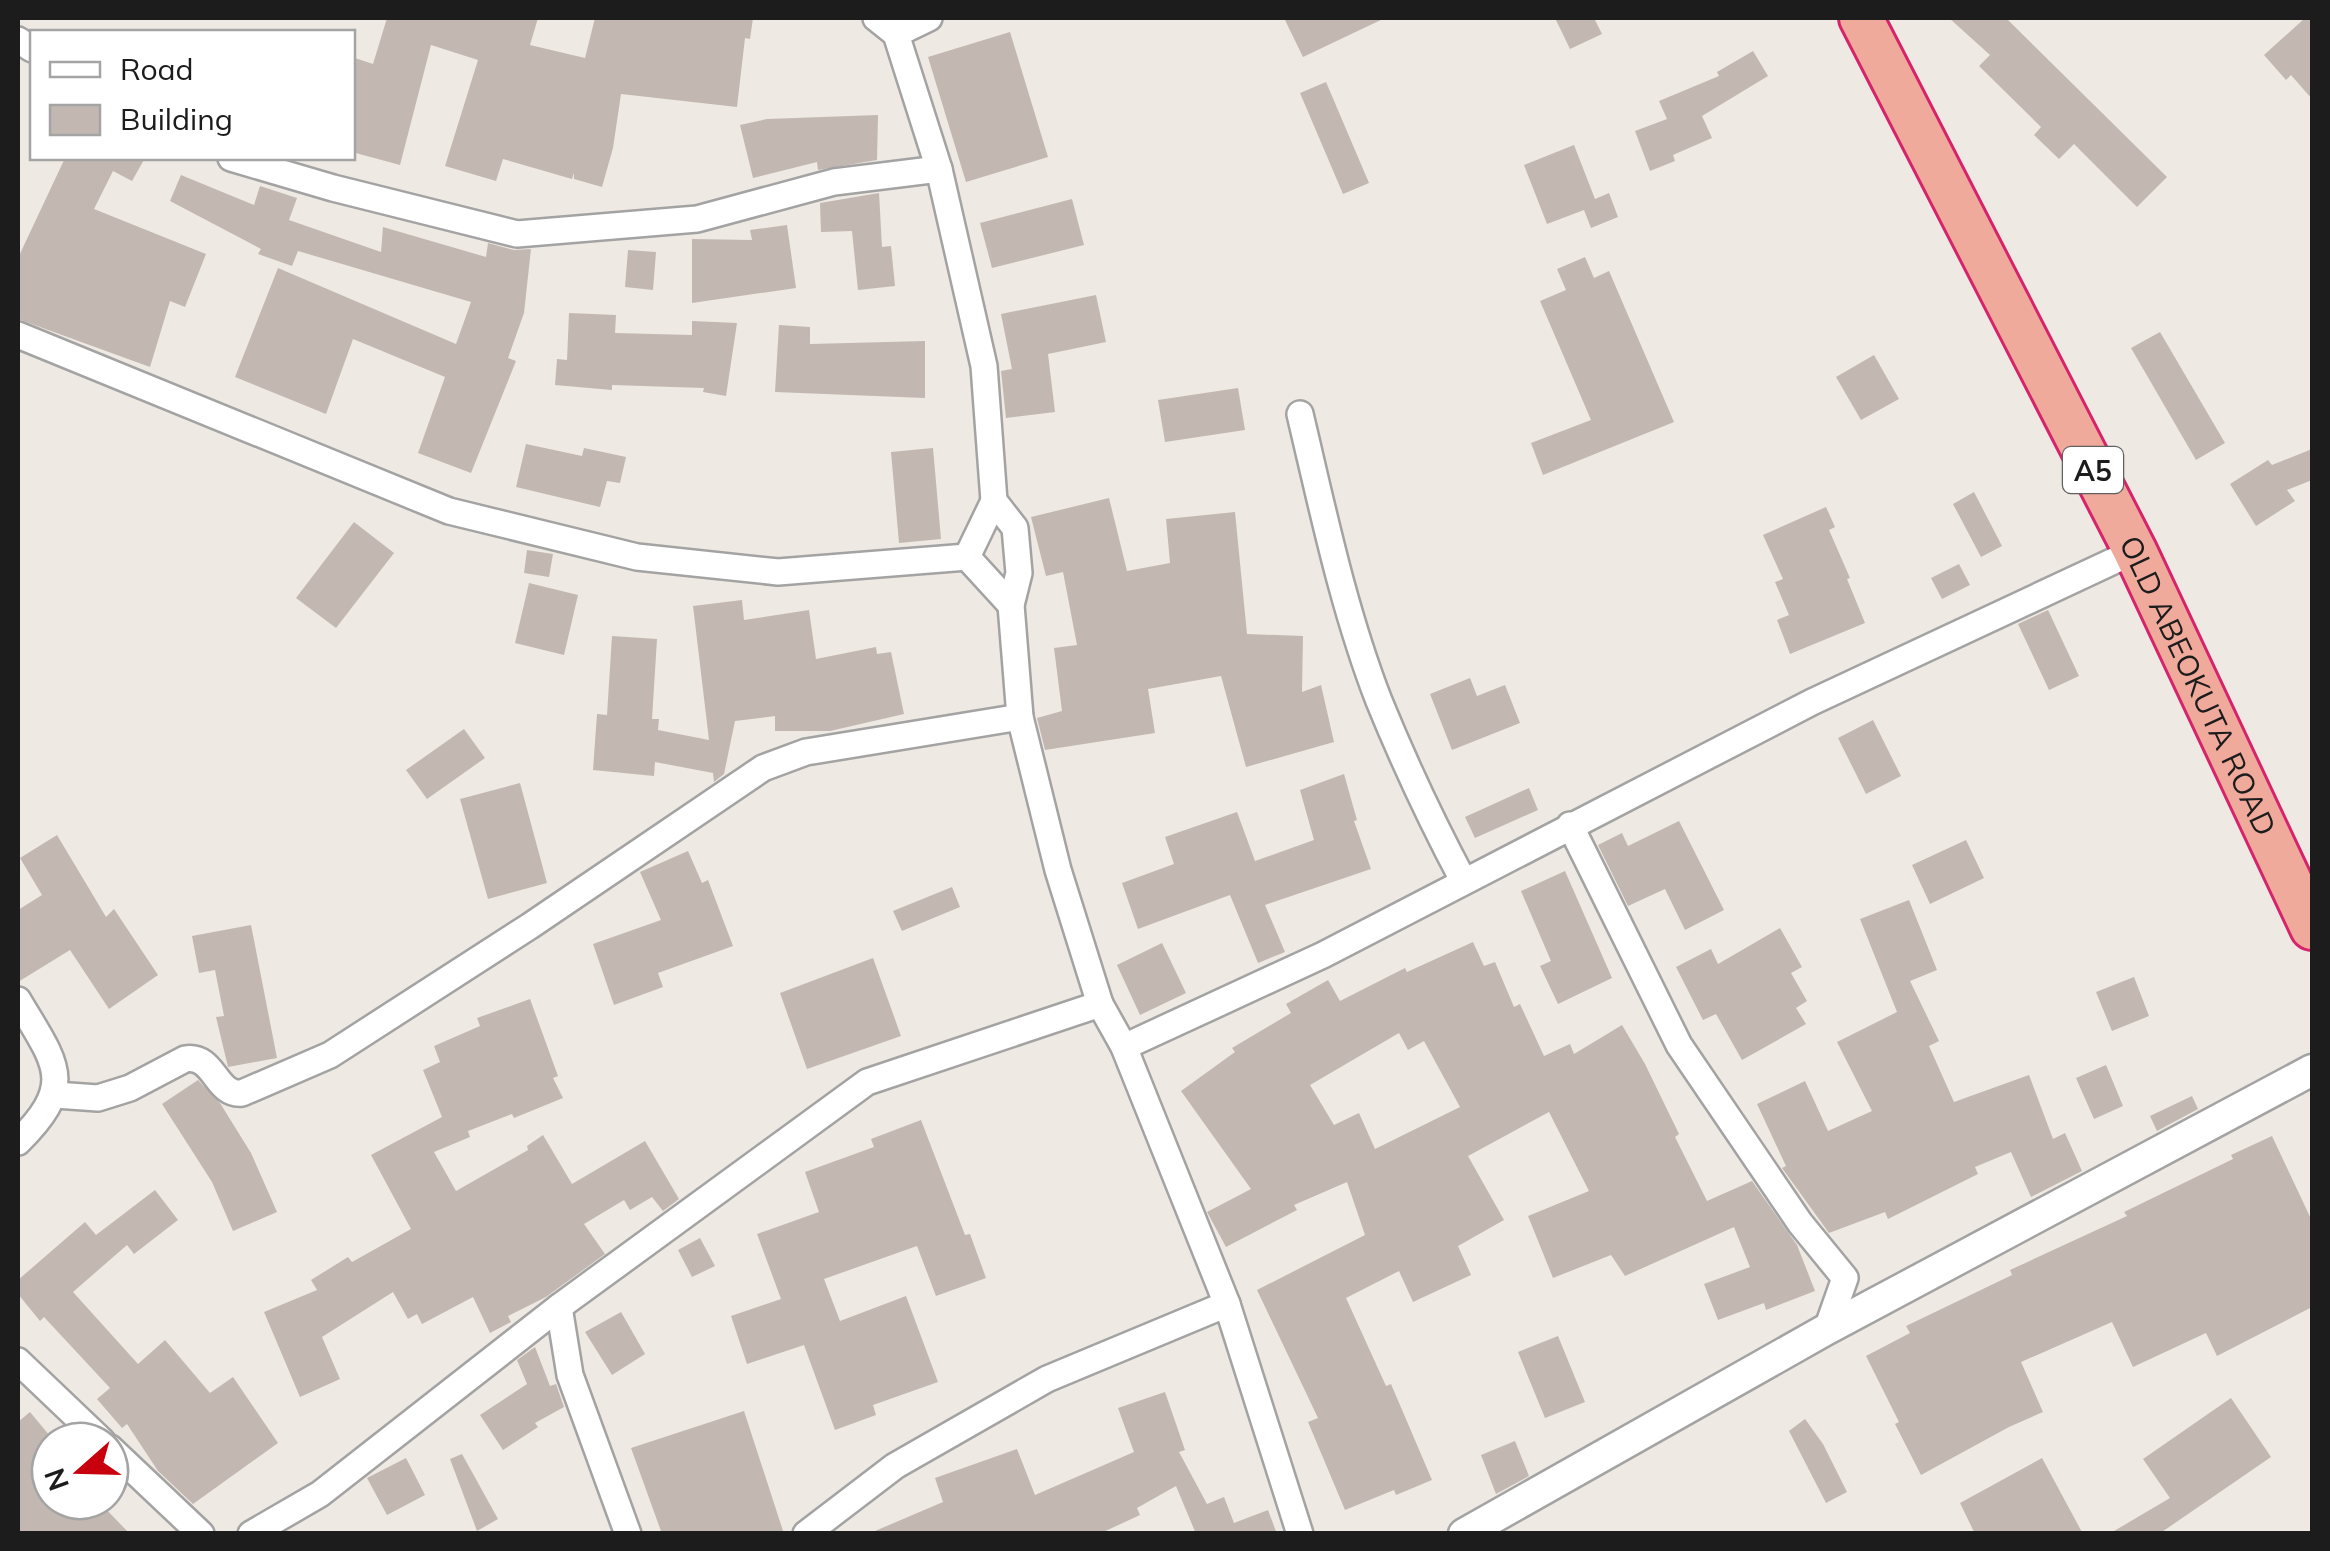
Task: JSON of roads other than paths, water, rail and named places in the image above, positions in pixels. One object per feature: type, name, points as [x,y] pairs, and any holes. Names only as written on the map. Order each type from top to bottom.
[{"type":"highway","name":"OLD ABEOKUTA ROAD","points":[[1861,18],[2135,552],[2312,928]]},
{"type":"street","points":[[876,18],[896,34],[940,169],[984,366],[994,501],[967,557]]},
{"type":"street","points":[[896,34],[929,18]]},
{"type":"street","points":[[238,160],[517,234],[697,218],[834,182],[940,169]]},
{"type":"street","points":[[18,336],[449,511],[637,557],[778,572],[967,557]]},
{"type":"street","points":[[1300,414],[1338,574],[1378,698],[1422,802],[1463,880]]},
{"type":"street","points":[[994,501],[1015,528],[1020,573],[1010,605],[1020,717],[1058,870],[1100,1004],[1124,1047],[1227,1304],[1300,1534]]},
{"type":"street","points":[[1124,1047],[1323,955],[1812,702],[2135,552]]},
{"type":"street","points":[[967,557],[1010,605]]},
{"type":"street","points":[[55,1096],[98,1098],[195,1058],[207,1064],[224,1088],[234,1094],[242,1093],[330,1056],[763,768],[806,752],[1020,717]]},
{"type":"street","points":[[1570,825],[1679,1045],[1800,1222],[1844,1278],[1827,1329]]},
{"type":"street","points":[[18,1000],[55,1064],[55,1096],[18,1142]]},
{"type":"street","points":[[251,1534],[320,1494],[559,1307],[868,1082],[1100,1004]]},
{"type":"street","points":[[1464,1534],[1827,1329],[2312,1070]]},
{"type":"street","points":[[806,1534],[896,1466],[1047,1379],[1227,1304]]},
{"type":"street","points":[[559,1307],[570,1375],[628,1534]]},
{"type":"street","points":[[18,1361],[81,1421]]},
{"type":"street","points":[[130,1467],[201,1534]]}]
